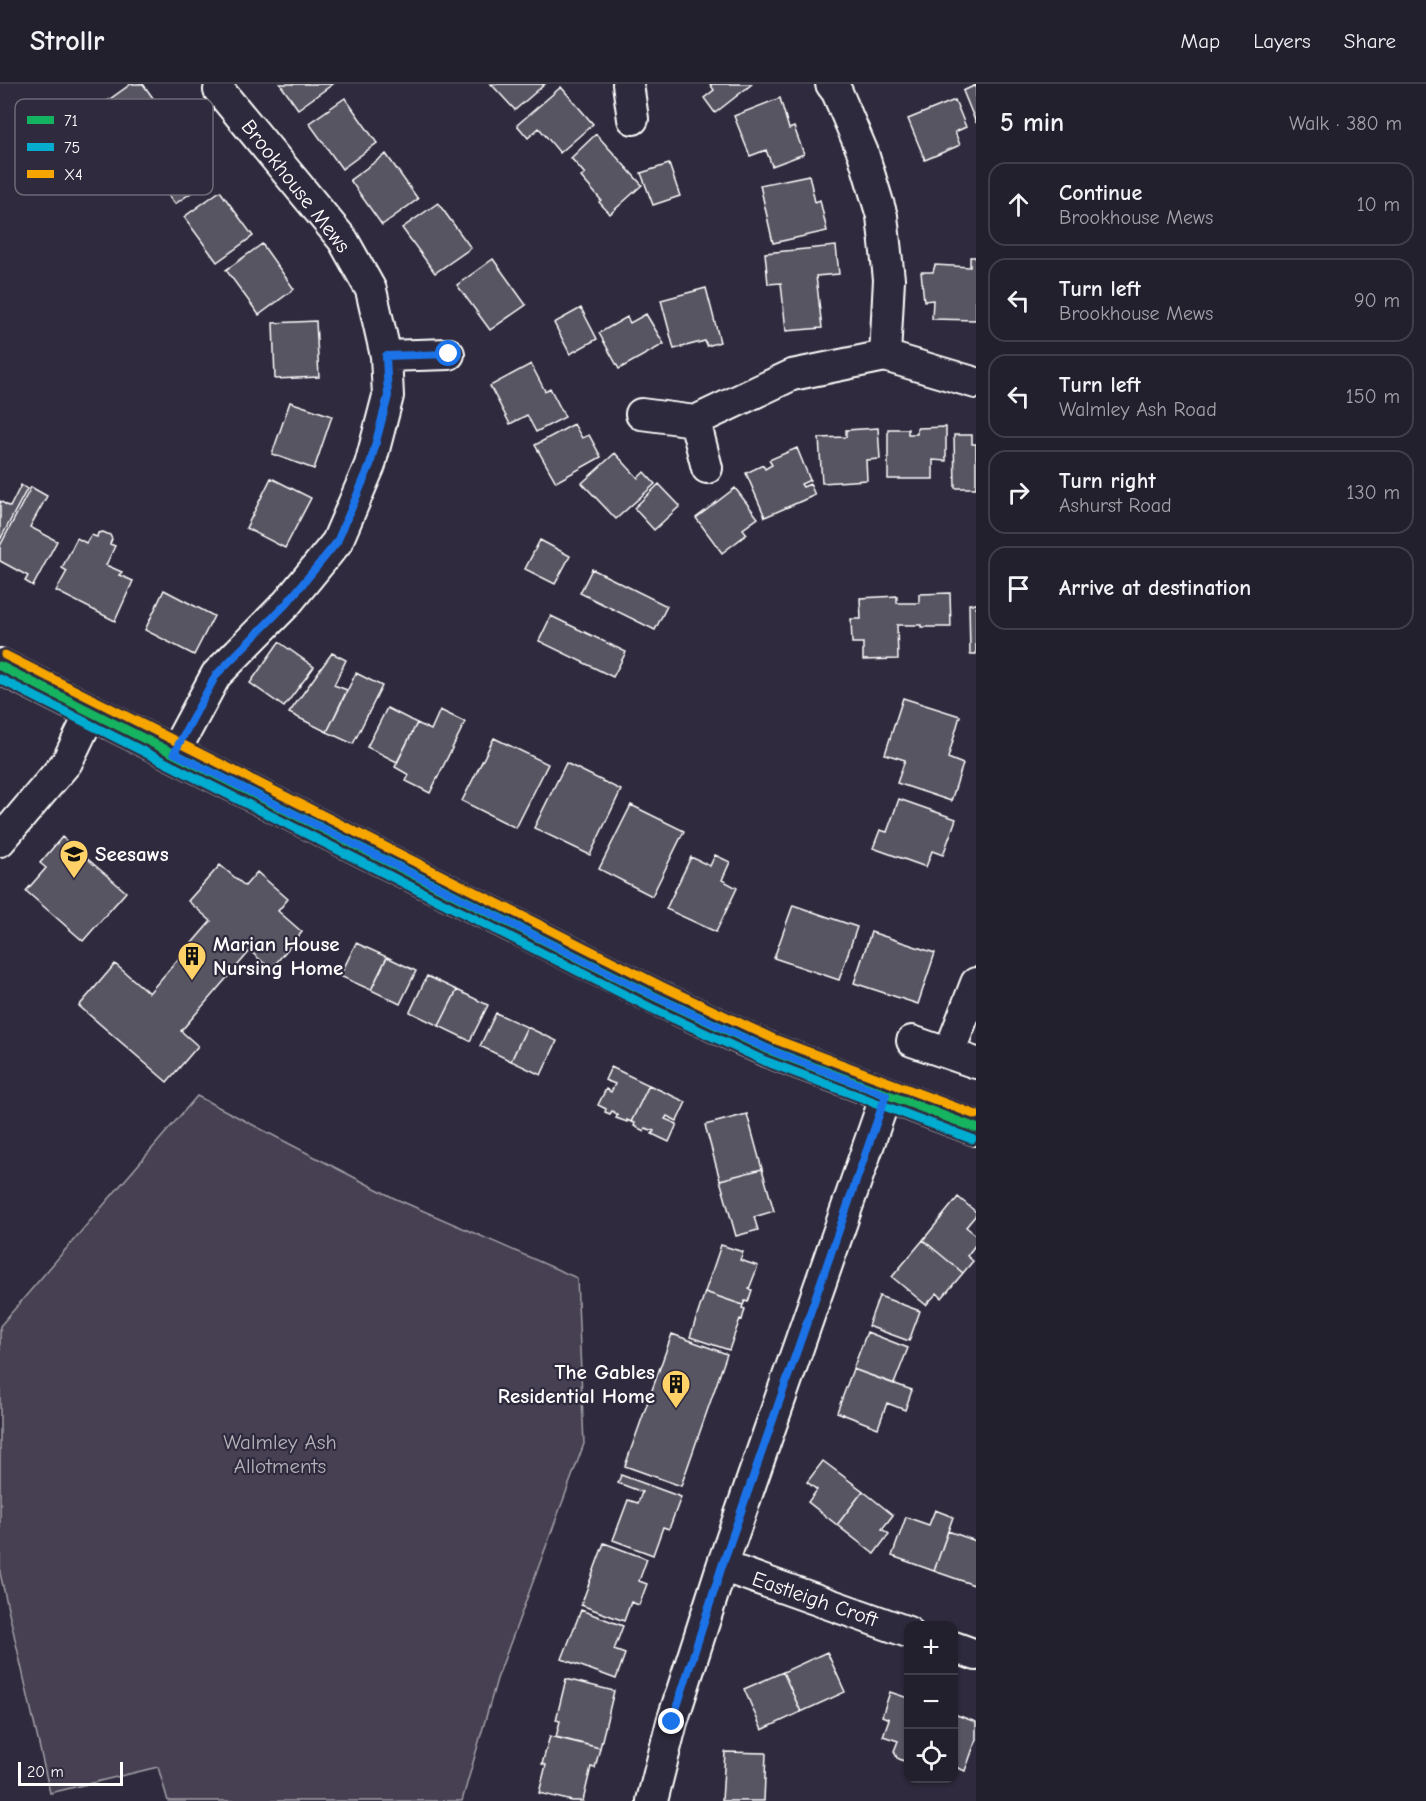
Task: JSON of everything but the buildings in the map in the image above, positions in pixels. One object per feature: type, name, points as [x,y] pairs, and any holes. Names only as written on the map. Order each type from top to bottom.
[{"type":"street","points":[[628,84],[633,119]]},
{"type":"street","points":[[840,87],[882,216],[889,279],[885,356]]},
{"type":"street","name":"Brookhouse Mews","points":[[174,753],[216,675],[287,603],[337,542],[370,465],[388,396],[386,356],[370,290],[343,240],[219,90]]},
{"type":"street","points":[[386,356],[449,354]]},
{"type":"street","points":[[641,414],[695,421],[792,375],[885,356],[976,383]]},
{"type":"street","points":[[695,421],[707,468]]},
{"type":"street","points":[[0,666],[656,997],[770,1050],[976,1128]]},
{"type":"street","points":[[0,841],[67,762],[91,712]]},
{"type":"street","points":[[912,1041],[962,1058],[976,983]]},
{"type":"street","points":[[651,1801],[672,1722],[722,1566],[886,1095]]},
{"type":"street","name":"Eastleigh Croft","points":[[722,1566],[904,1630]]},
{"type":"street","points":[[958,1648],[976,1655]]},
{"type":"green space","name":"Walmley Ash Allotments","points":[[197,1096],[394,1198],[577,1278],[584,1444],[497,1679],[462,1801],[168,1801],[158,1767],[50,1793],[0,1573],[0,1326]]},
{"type":"transit line","name":"X4","points":[[5,655],[661,986],[774,1039],[976,1115]]},
{"type":"transit line","name":"71","points":[[0,666],[656,997],[769,1050],[976,1128]]},
{"type":"transit line","name":"75","points":[[0,679],[651,1008],[765,1061],[972,1139]]},
{"type":"place","name":"Seesaws","points":[[74,880]]},
{"type":"place","name":"Marian House Nursing Home","points":[[192,982]]},
{"type":"place","name":"The Gables Residential Home","points":[[676,1410]]},
{"type":"route","points":[[449,354],[386,356],[388,396],[370,465],[337,542],[287,603],[216,675],[174,753],[656,997],[770,1050],[886,1095],[722,1566],[672,1722]]}]
